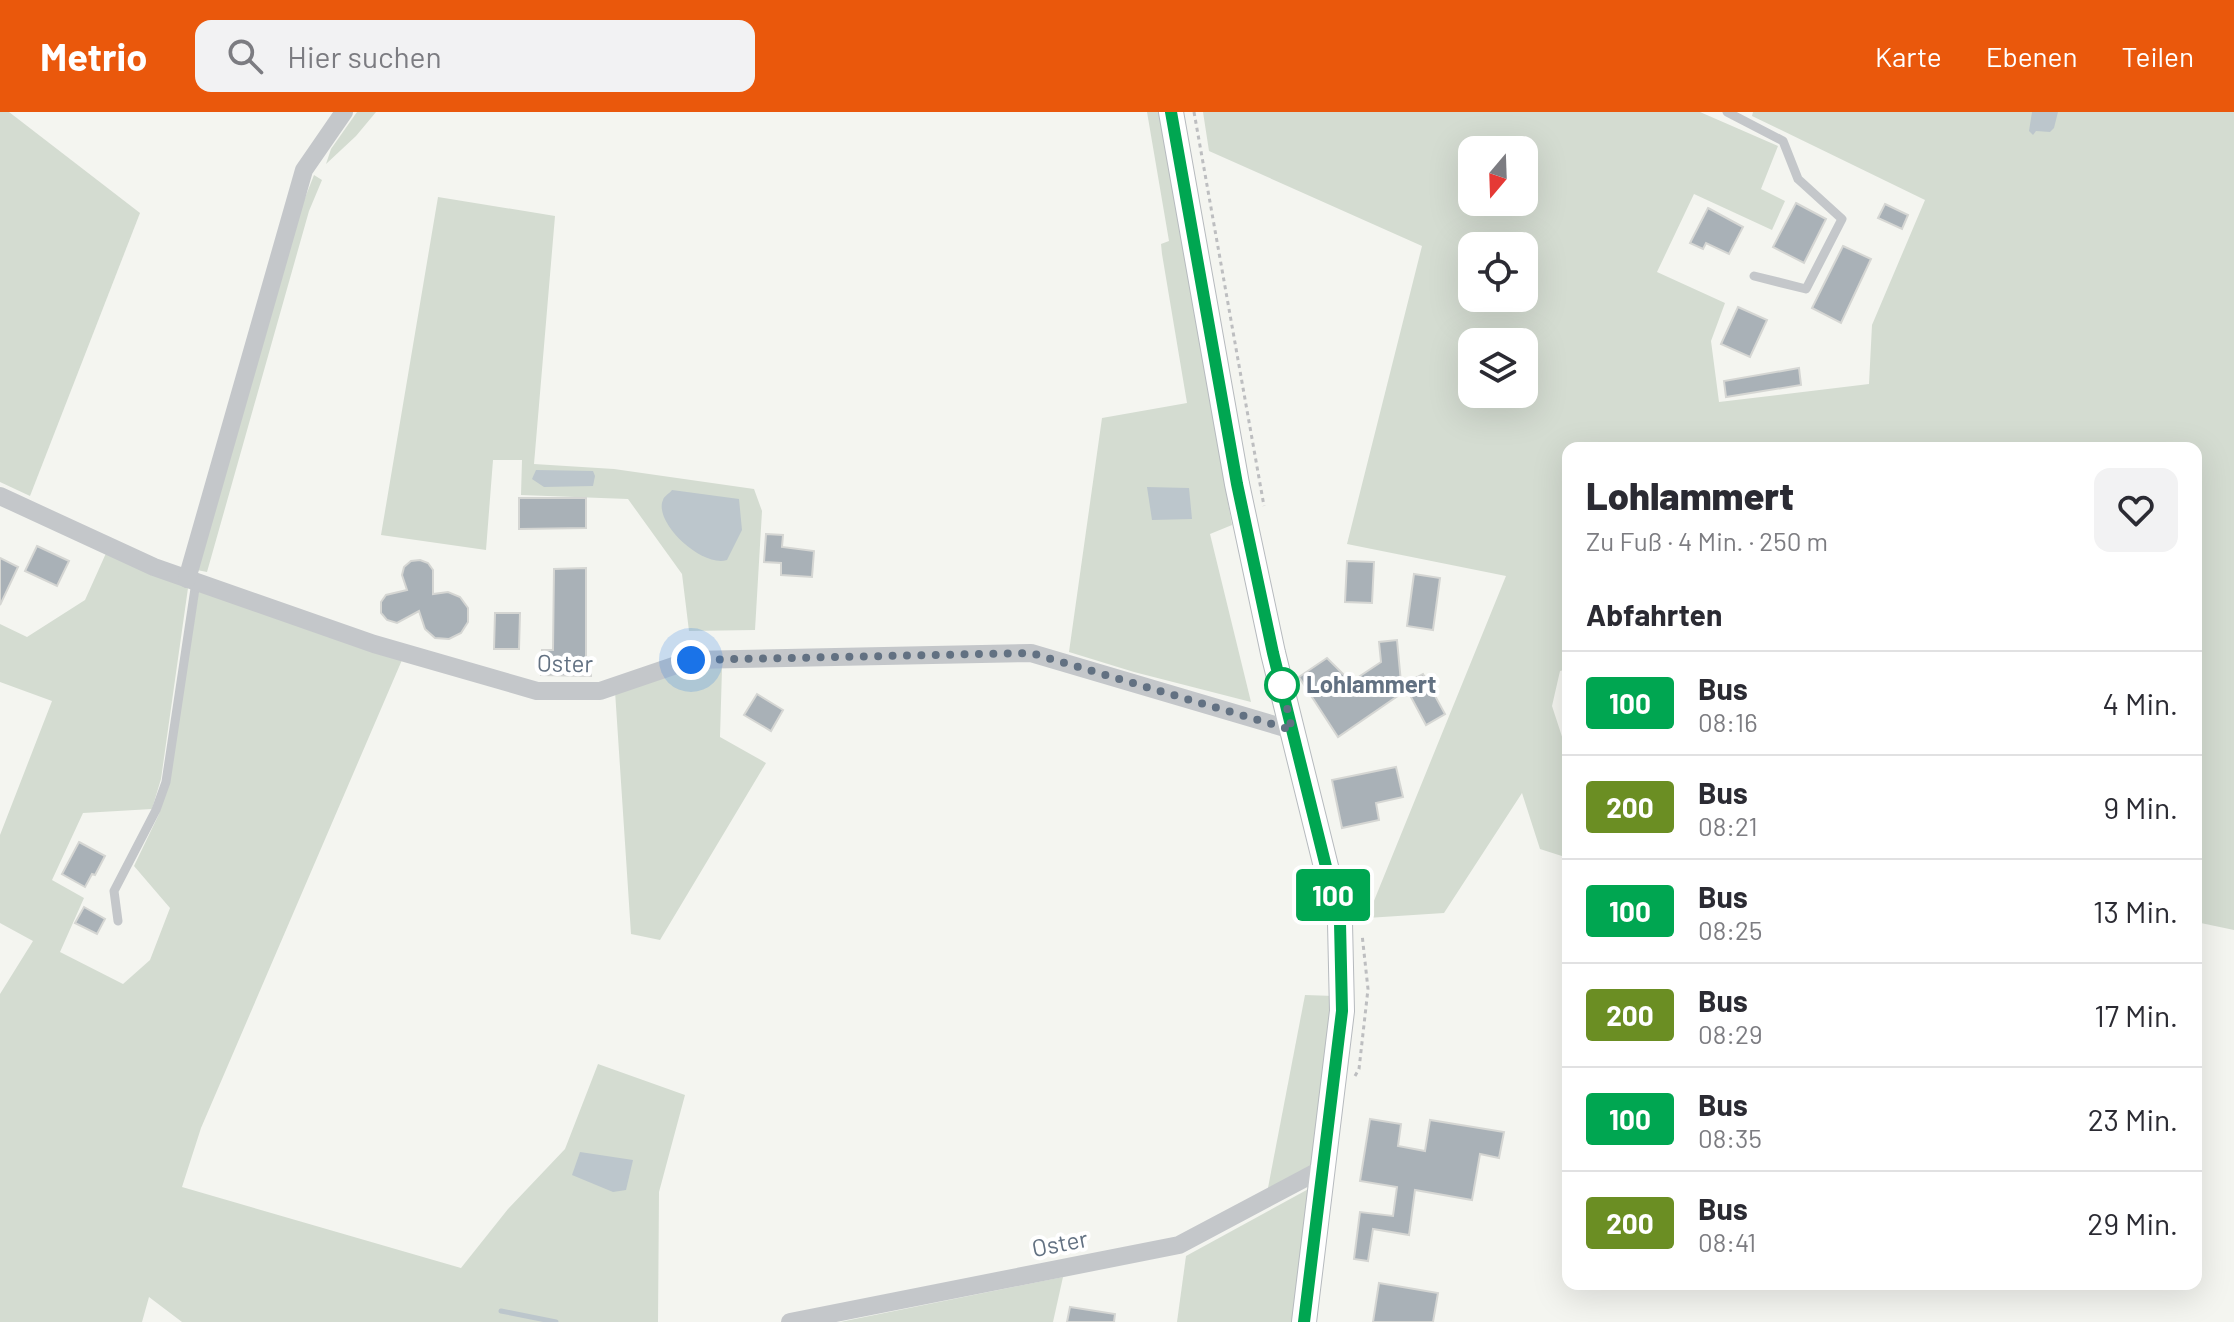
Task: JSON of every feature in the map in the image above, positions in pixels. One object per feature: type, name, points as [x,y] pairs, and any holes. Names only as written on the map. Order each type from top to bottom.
[{"type":"main road","points":[[1171,112],[1237,484],[1292,730],[1340,923],[1342,1011],[1304,1322]]},
{"type":"street","points":[[191,580],[304,170],[344,112]]},
{"type":"street","name":"Oster","points":[[0,496],[154,567],[374,644],[537,691],[600,691],[691,660],[1031,653],[1292,730]]},
{"type":"street","name":"Oster","points":[[790,1322],[1179,1245],[1324,1168]]},
{"type":"lane","points":[[1727,112],[1783,141],[1798,179],[1842,219],[1806,289],[1754,276]]},
{"type":"lane","points":[[118,921],[114,891],[156,810],[166,782],[191,580]]},
{"type":"shaded area","points":[[0,112],[9,112],[140,213],[30,496],[0,482]]},
{"type":"shaded area","points":[[357,112],[376,112],[326,164],[331,149]]},
{"type":"shaded area","points":[[1147,112],[1159,112],[1232,525],[1210,534],[1251,702],[1069,652],[1102,418],[1187,403],[1162,254],[1161,244],[1169,241]]},
{"type":"shaded area","points":[[1203,112],[1700,112],[1778,146],[1761,189],[1785,201],[1772,230],[1694,194],[1657,272],[1725,303],[1711,341],[1719,402],[1869,384],[1872,325],[1925,200],[1752,116],[1753,112],[2234,112],[2234,930],[2202,923],[2202,442],[1562,442],[1562,670],[1552,706],[1562,737],[1562,856],[1540,849],[1522,793],[1444,913],[1367,918],[1506,576],[1347,544],[1422,246],[1209,151]]},
{"type":"shaded area","points":[[2032,112],[2058,112],[2054,128],[2050,132],[2036,131],[2033,135],[2029,131]]},
{"type":"shaded area","points":[[314,175],[322,180],[309,211],[207,572],[197,570],[301,208]]},
{"type":"shaded area","points":[[438,197],[555,216],[534,464],[614,469],[754,489],[762,511],[755,630],[689,631],[682,574],[628,499],[521,495],[522,460],[493,460],[486,550],[381,535]]},
{"type":"shaded area","points":[[536,470],[593,471],[595,476],[593,486],[544,487],[532,479]]},
{"type":"shaded area","points":[[1147,487],[1189,488],[1192,519],[1152,520]]},
{"type":"shaded area","points":[[672,490],[739,499],[742,530],[727,560],[705,557],[672,531],[662,509],[664,499]]},
{"type":"shaded area","points":[[107,551],[188,588],[161,779],[152,809],[83,813],[52,880],[84,898],[60,952],[123,984],[150,960],[170,908],[134,866],[159,814],[169,781],[199,589],[402,660],[201,1128],[182,1187],[461,1268],[508,1209],[565,1149],[598,1064],[685,1095],[659,1192],[658,1322],[182,1322],[149,1297],[142,1322],[0,1322],[0,994],[33,941],[0,923],[0,835],[52,701],[0,682],[0,624],[27,637],[85,600]]},
{"type":"shaded area","points":[[690,668],[722,668],[720,737],[766,763],[660,940],[631,934],[615,691]]},
{"type":"shaded area","points":[[1305,995],[1334,996],[1315,1166],[1267,1193]]},
{"type":"shaded area","points":[[580,1152],[633,1160],[626,1190],[613,1192],[572,1175]]},
{"type":"shaded area","points":[[1314,1186],[1294,1322],[1177,1322],[1186,1256]]},
{"type":"shaded area","points":[[1063,1277],[1053,1322],[840,1322]]},
{"type":"building","points":[[1796,203],[1826,219],[1804,263],[1773,247]]},
{"type":"building","points":[[1885,204],[1908,215],[1902,229],[1878,218]]},
{"type":"building","points":[[1708,208],[1743,227],[1729,254],[1706,243],[1703,249],[1690,243]]},
{"type":"building","points":[[1843,246],[1871,259],[1841,323],[1812,308]]},
{"type":"building","points":[[1738,307],[1767,320],[1750,357],[1721,344]]},
{"type":"building","points":[[1799,368],[1801,385],[1726,397],[1724,381]]},
{"type":"building","points":[[519,498],[586,498],[586,528],[519,529]]},
{"type":"building","points":[[766,534],[783,535],[782,547],[814,551],[812,577],[781,575],[781,563],[764,562]]},
{"type":"building","points":[[37,546],[69,561],[57,586],[25,571]]},
{"type":"building","points":[[0,558],[18,567],[0,605]]},
{"type":"building","points":[[411,561],[428,563],[433,570],[433,594],[448,592],[460,597],[468,608],[468,622],[461,633],[449,639],[435,638],[425,629],[419,611],[397,623],[387,620],[381,613],[381,602],[386,595],[407,590],[402,575],[404,567]]},
{"type":"building","points":[[1347,561],[1374,562],[1372,603],[1345,602]]},
{"type":"building","points":[[586,568],[586,657],[591,657],[591,676],[541,675],[542,650],[553,650],[554,569]]},
{"type":"building","points":[[1414,574],[1440,578],[1433,630],[1407,626]]},
{"type":"building","points":[[495,613],[520,613],[519,649],[494,649]]},
{"type":"building","points":[[1397,640],[1402,693],[1338,737],[1299,677],[1327,658],[1351,682],[1381,662],[1379,642]]},
{"type":"building","points":[[1423,674],[1445,714],[1426,725],[1404,684]]},
{"type":"building","points":[[757,694],[783,710],[771,731],[744,715]]},
{"type":"building","points":[[1396,767],[1403,797],[1376,803],[1379,820],[1342,828],[1332,780]]},
{"type":"building","points":[[79,842],[105,856],[85,887],[62,874]]},
{"type":"building","points":[[84,907],[105,919],[97,934],[75,923]]},
{"type":"building","points":[[1370,1119],[1401,1124],[1398,1146],[1425,1151],[1430,1120],[1504,1132],[1499,1158],[1480,1154],[1472,1200],[1415,1190],[1409,1235],[1373,1229],[1368,1261],[1354,1259],[1360,1212],[1393,1216],[1397,1187],[1360,1181]]},
{"type":"building","points":[[1379,1283],[1438,1293],[1433,1322],[1373,1322]]},
{"type":"building","points":[[1070,1307],[1115,1314],[1114,1322],[1067,1322]]},
{"type":"waterway","points":[[501,1311],[556,1322]]},
{"type":"bus line","name":"100","points":[[1171,112],[1237,484],[1273,653],[1340,923],[1342,1011],[1304,1322]]},
{"type":"place","name":"Lohlammert","points":[[1282,685]]},
{"type":"route","points":[[691,660],[1031,653],[1292,730],[1282,685]]}]
